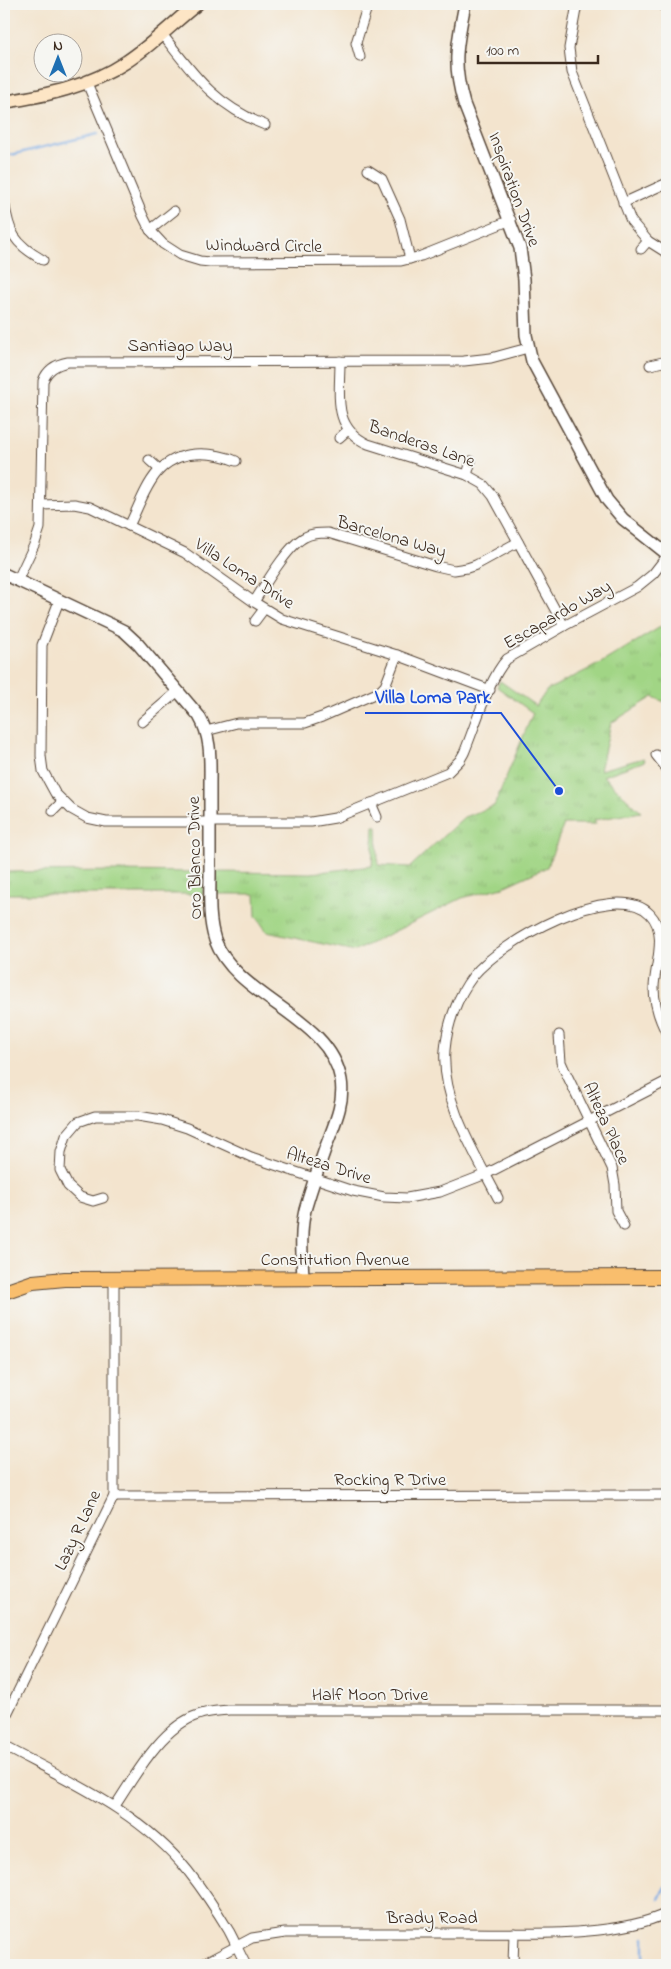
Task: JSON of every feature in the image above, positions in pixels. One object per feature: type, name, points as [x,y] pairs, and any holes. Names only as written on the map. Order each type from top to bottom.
[{"type":"main road","points":[[4,102],[50,94],[87,83],[126,62],[162,34],[194,5]]},
{"type":"main road","name":"Constitution Avenue","points":[[4,1292],[17,1286],[49,1280],[667,1277]]},
{"type":"street","points":[[360,58],[356,43],[368,4]]},
{"type":"street","name":"Inspiration Drive","points":[[465,4],[457,46],[456,65],[458,82],[464,104],[520,248],[524,270],[525,326],[528,348],[535,370],[607,500],[623,519],[667,555]]},
{"type":"street","points":[[577,4],[570,37],[570,63],[631,221],[648,241],[667,253]]},
{"type":"street","points":[[162,34],[206,89],[233,110],[265,124]]},
{"type":"street","name":"Windward Circle","points":[[87,83],[150,230],[180,255],[200,261],[383,262],[410,259],[510,220]]},
{"type":"street","points":[[368,170],[382,179],[400,219],[410,259]]},
{"type":"street","points":[[623,202],[667,184]]},
{"type":"street","points":[[4,201],[7,222],[13,237],[29,252],[43,260]]},
{"type":"street","points":[[150,230],[174,211]]},
{"type":"street","points":[[640,249],[648,241]]},
{"type":"street","name":"Santiago Way","points":[[17,580],[38,535],[41,505],[43,381],[49,370],[61,363],[464,361],[491,358],[528,348]]},
{"type":"street","name":"Banderas Lane","points":[[340,361],[340,406],[343,420],[348,430],[368,444],[467,475],[478,480],[488,489],[564,626]]},
{"type":"street","points":[[650,365],[667,361]]},
{"type":"street","points":[[339,438],[348,430]]},
{"type":"street","points":[[130,526],[158,469],[171,460],[188,455],[221,454],[236,461]]},
{"type":"street","points":[[149,460],[158,469]]},
{"type":"street","points":[[467,475],[471,461]]},
{"type":"street","name":"Villa Loma Drive","points":[[41,505],[82,505],[98,511],[185,553],[282,620],[397,655],[490,690]]},
{"type":"street","name":"Barcelona Way","points":[[254,602],[297,542],[304,537],[319,533],[328,533],[460,574],[518,542]]},
{"type":"street","name":"Escapardo Way","points":[[59,601],[42,645],[41,756],[46,778],[62,802],[79,814],[96,821],[210,823],[318,821],[335,818],[441,776],[454,767],[464,752],[497,672],[507,660],[564,626],[637,587],[653,574],[667,555]]},
{"type":"street","name":"Oro Blanco Drive","points":[[4,574],[114,626],[131,637],[199,716],[206,731],[210,759],[210,920],[219,948],[241,976],[323,1042],[339,1069],[342,1092],[341,1101],[315,1178],[302,1225],[303,1278]]},
{"type":"street","points":[[255,621],[264,609]]},
{"type":"street","points":[[206,731],[237,723],[296,723],[322,717],[379,692],[385,686],[397,655]]},
{"type":"street","points":[[142,722],[178,692]]},
{"type":"street","points":[[656,755],[667,768]]},
{"type":"street","points":[[53,811],[62,802]]},
{"type":"street","points":[[371,803],[377,817]]},
{"type":"street","points":[[498,1198],[452,1102],[445,1069],[445,1048],[455,1010],[466,987],[483,966],[505,947],[550,922],[579,911],[613,902],[638,905],[652,915],[658,930],[655,996],[657,1013],[667,1034]]},
{"type":"street","name":"Alteza Place","points":[[558,1035],[561,1062],[612,1168],[616,1211],[624,1226]]},
{"type":"street","name":"Alteza Drive","points":[[103,1198],[93,1201],[80,1197],[73,1192],[63,1178],[59,1162],[62,1144],[72,1128],[87,1118],[105,1115],[144,1116],[173,1123],[251,1157],[364,1194],[407,1198],[440,1192],[486,1174],[667,1081]]},
{"type":"street","name":"Lazy R Lane","points":[[4,1720],[114,1496],[114,1279]]},
{"type":"street","name":"Rocking R Drive","points":[[114,1496],[667,1495]]},
{"type":"street","name":"Half Moon Drive","points":[[115,1806],[145,1760],[174,1729],[197,1715],[212,1711],[667,1710]]},
{"type":"street","points":[[4,1746],[115,1806],[166,1849],[188,1870],[229,1932],[246,1965]]},
{"type":"street","name":"Brady Road","points":[[201,1965],[252,1938],[285,1933],[564,1932],[642,1922],[667,1913]]},
{"type":"street","points":[[514,1933],[514,1965]]},
{"type":"green space","points":[[667,623],[667,703],[653,697],[611,723],[600,770],[644,758],[645,761],[603,776],[641,812],[594,820],[596,824],[564,824],[547,867],[503,887],[462,898],[355,951],[267,932],[256,916],[255,894],[216,894],[217,872],[311,873],[372,866],[374,826],[377,826],[378,865],[410,867],[464,817],[494,806],[533,713],[497,687],[500,681],[536,706],[547,690],[599,664]]},
{"type":"green space","points":[[4,872],[203,872],[203,894],[4,894]]},
{"type":"waterway","points":[[11,155],[97,134]]},
{"type":"waterway","points":[[659,1899],[667,1882]]},
{"type":"waterway","points":[[644,1938],[644,1965]]},
{"type":"place","name":"Villa Loma Park","points":[[559,791]]}]
